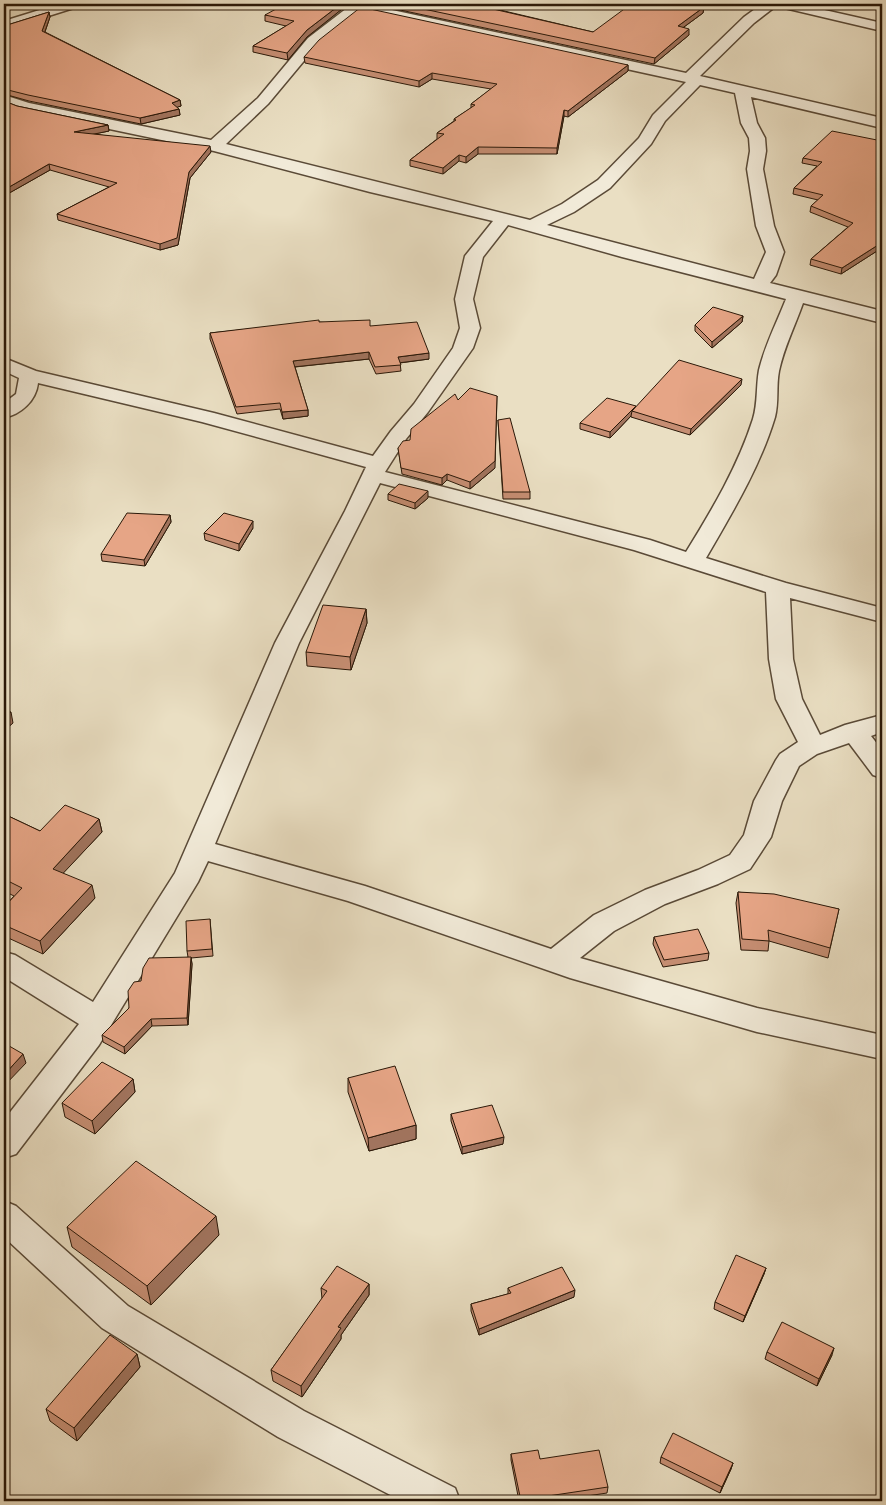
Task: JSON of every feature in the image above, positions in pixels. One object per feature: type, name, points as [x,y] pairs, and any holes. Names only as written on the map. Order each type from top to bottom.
[{"type":"street","points":[[4,26],[72,4]]},
{"type":"street","points":[[531,226],[568,208],[604,184],[645,140],[659,118],[693,79],[748,20],[770,4]]},
{"type":"street","points":[[781,4],[882,28]]},
{"type":"street","points":[[216,146],[263,101],[313,41],[352,5],[693,79],[882,123]]},
{"type":"street","points":[[742,90],[750,123],[757,138],[758,151],[755,169],[765,226],[775,252],[767,276],[759,286]]},
{"type":"street","points":[[4,100],[42,111],[216,146],[531,226],[628,253],[882,316]]},
{"type":"street","points":[[4,1144],[88,1036],[188,875],[287,643],[375,470],[398,435],[422,408],[463,348],[470,328],[464,299],[474,256],[504,219]]},
{"type":"street","points":[[692,561],[741,475],[759,432],[766,409],[769,371],[776,346],[797,295]]},
{"type":"street","points":[[4,364],[29,374],[216,419],[375,470],[642,545],[778,588],[882,615]]},
{"type":"street","points":[[4,412],[24,399],[28,393],[29,374]]},
{"type":"street","points":[[778,588],[781,659],[789,699],[813,746]]},
{"type":"street","points":[[555,962],[604,923],[655,897],[708,877],[740,862],[757,837],[768,801],[789,760],[813,746],[882,723]]},
{"type":"street","points":[[854,732],[882,770]]},
{"type":"street","points":[[199,849],[355,893],[555,962],[757,1020],[882,1048]]},
{"type":"street","points":[[4,963],[98,1020]]},
{"type":"street","points":[[4,1216],[115,1317],[291,1424],[441,1501]]},
{"type":"building","points":[[285,4],[341,4],[307,30],[287,53],[253,46],[294,21],[265,15]]},
{"type":"building","points":[[400,4],[496,4],[500,5],[493,9],[593,32],[631,4],[688,4],[704,7],[678,26],[689,29],[655,58]]},
{"type":"building","points":[[361,7],[628,65],[568,111],[564,110],[557,148],[478,147],[466,157],[459,155],[443,168],[410,160],[444,134],[437,133],[475,105],[471,104],[497,84],[432,73],[419,81],[304,57],[319,40]]},
{"type":"building","points":[[49,12],[42,31],[180,100],[172,103],[179,109],[140,118],[4,89],[4,26]]},
{"type":"building","points":[[4,101],[17,106],[108,125],[74,132],[210,146],[189,172],[177,238],[160,244],[57,214],[117,183],[49,164],[4,190]]},
{"type":"building","points":[[832,131],[882,141],[882,247],[878,245],[842,268],[811,259],[853,223],[811,206],[823,195],[794,188],[822,162],[803,158]]},
{"type":"building","points":[[713,307],[743,316],[712,342],[695,325]]},
{"type":"building","points":[[319,320],[319,322],[370,320],[370,326],[417,322],[429,353],[398,357],[401,365],[375,367],[369,352],[293,361],[308,410],[282,412],[280,403],[236,407],[210,333]]},
{"type":"building","points":[[679,360],[742,379],[691,429],[632,411]]},
{"type":"building","points":[[470,388],[497,396],[495,461],[470,482],[447,474],[442,478],[401,468],[398,448],[403,441],[410,440],[411,429],[455,394],[458,400]]},
{"type":"building","points":[[607,398],[636,406],[610,432],[580,423]]},
{"type":"building","points":[[510,418],[530,492],[503,492],[498,420]]},
{"type":"building","points":[[399,484],[428,491],[415,503],[388,494]]},
{"type":"building","points":[[127,513],[170,515],[144,560],[101,554]]},
{"type":"building","points":[[224,513],[253,521],[239,544],[204,533]]},
{"type":"building","points":[[323,605],[366,609],[350,657],[306,652]]},
{"type":"building","points":[[4,709],[11,712],[4,719]]},
{"type":"building","points":[[65,805],[99,819],[53,869],[92,885],[40,941],[4,925],[4,907],[22,888],[4,879],[4,814],[40,831]]},
{"type":"building","points":[[738,892],[774,894],[839,909],[830,948],[768,930],[769,941],[742,939]]},
{"type":"building","points":[[210,919],[212,949],[187,951],[186,921]]},
{"type":"building","points":[[698,929],[709,953],[664,960],[654,937]]},
{"type":"building","points":[[191,957],[187,1018],[151,1019],[124,1047],[102,1035],[129,1008],[128,991],[134,982],[141,981],[143,968],[149,958]]},
{"type":"building","points":[[4,1043],[23,1054],[4,1075]]},
{"type":"building","points":[[102,1062],[133,1079],[92,1121],[62,1103]]},
{"type":"building","points":[[395,1066],[416,1125],[368,1138],[348,1078]]},
{"type":"building","points":[[492,1105],[504,1137],[462,1147],[451,1114]]},
{"type":"building","points":[[136,1161],[216,1216],[147,1286],[67,1227]]},
{"type":"building","points":[[736,1255],[766,1268],[745,1316],[715,1302]]},
{"type":"building","points":[[337,1266],[369,1284],[338,1327],[341,1328],[301,1386],[271,1370],[327,1291],[321,1288]]},
{"type":"building","points":[[562,1267],[575,1290],[479,1329],[471,1304],[511,1293],[508,1288]]},
{"type":"building","points":[[782,1322],[834,1348],[819,1379],[767,1352]]},
{"type":"building","points":[[110,1335],[137,1354],[74,1428],[46,1409]]},
{"type":"building","points":[[673,1433],[733,1463],[722,1487],[661,1457]]},
{"type":"building","points":[[538,1450],[540,1459],[599,1450],[608,1487],[548,1496],[549,1501],[521,1501],[511,1454]]}]
